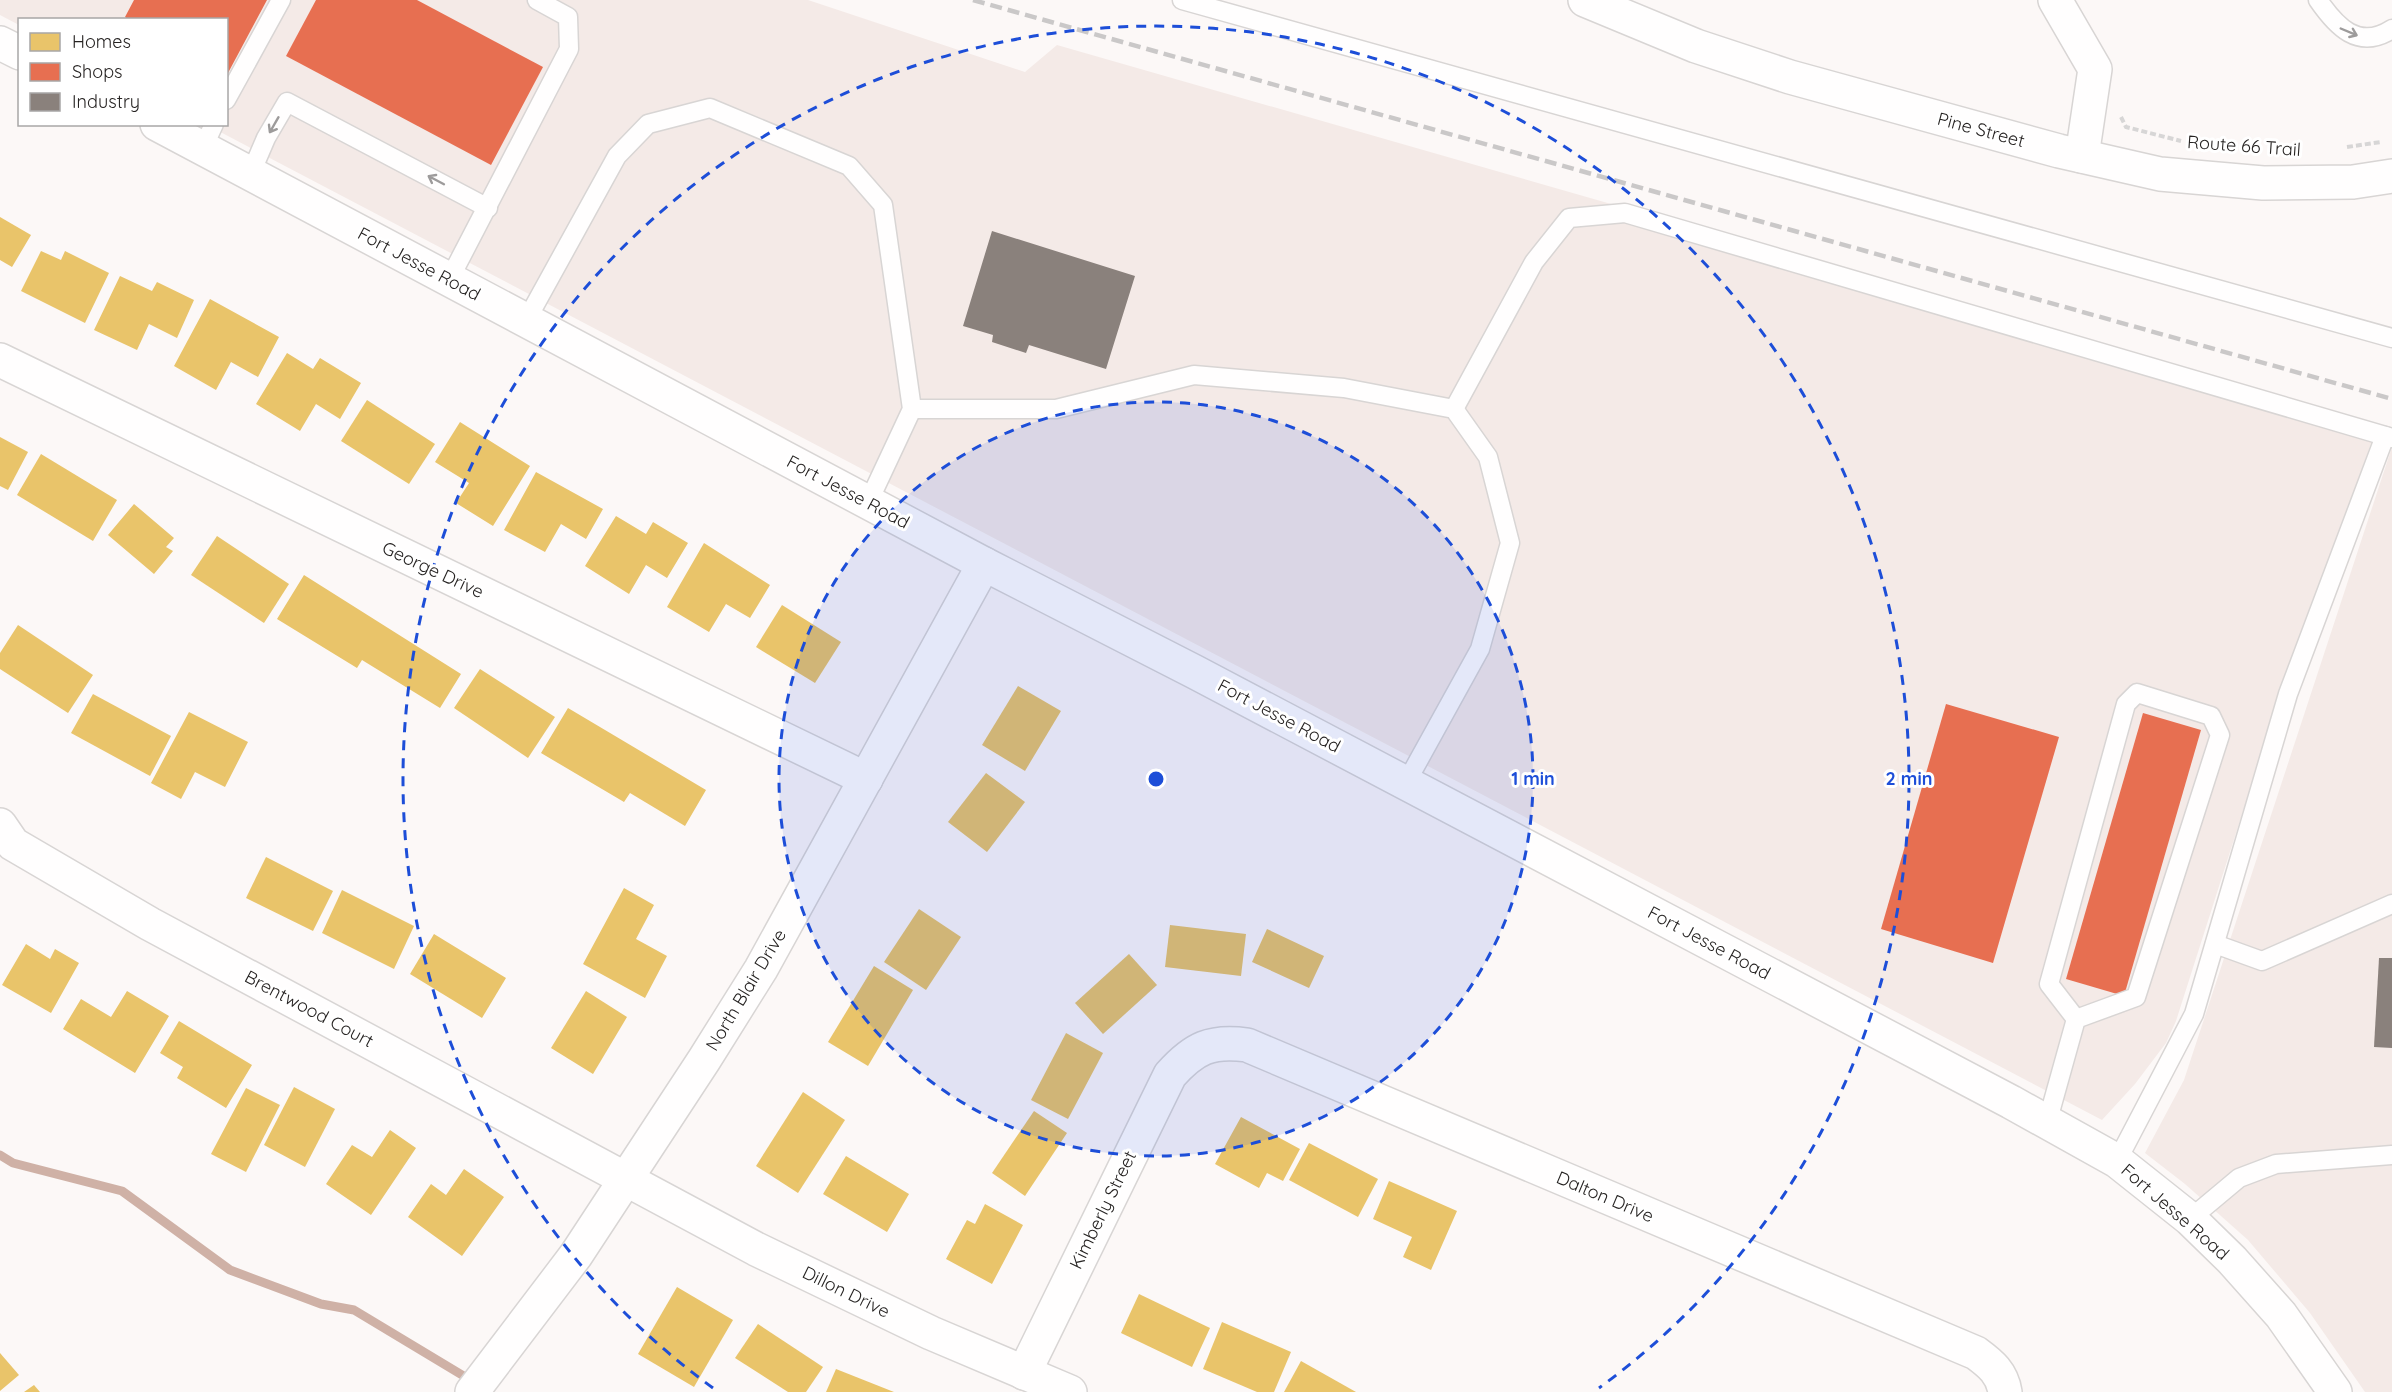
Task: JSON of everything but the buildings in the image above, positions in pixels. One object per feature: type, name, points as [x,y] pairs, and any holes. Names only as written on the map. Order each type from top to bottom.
[{"type":"street","name":"Pine Street","points":[[1586,0],[1696,46],[1790,77],[2082,156],[2160,174],[2263,183],[2353,182],[2392,176]]},
{"type":"street","points":[[2055,0],[2095,69],[2082,156]]},
{"type":"street","points":[[0,43],[18,52]]},
{"type":"street","name":"Fort Jesse Road","points":[[166,126],[208,136],[251,173],[449,280],[984,564],[1406,783],[2117,1161],[2190,1219],[2232,1260],[2281,1315],[2335,1392]]},
{"type":"street","name":"George Drive","points":[[0,360],[866,779]]},
{"type":"street","name":"North Blair Drive","points":[[472,1392],[519,1331],[627,1180],[761,969],[984,564]]},
{"type":"street","name":"Brentwood Court","points":[[0,825],[13,844],[150,924],[627,1180]]},
{"type":"street","name":"Dalton Drive","points":[[1191,1053],[1204,1047],[1228,1042],[1247,1046],[1976,1353],[1995,1368],[2005,1389]]},
{"type":"street","name":"Kimberly Street","points":[[1024,1372],[1170,1075],[1191,1053]]},
{"type":"street","name":"Dillon Drive","points":[[627,1180],[756,1249],[931,1333],[1070,1392]]},
{"type":"lane","points":[[228,96],[281,0]]},
{"type":"lane","points":[[449,280],[569,49],[568,17],[537,0]]},
{"type":"lane","points":[[1182,0],[2392,338]]},
{"type":"lane","points":[[2318,0],[2336,26],[2355,36],[2382,36],[2392,29]]},
{"type":"lane","points":[[251,173],[266,138],[287,102],[488,208]]},
{"type":"lane","points":[[526,321],[617,156],[648,124],[710,108],[849,166],[883,205],[912,409],[868,503]]},
{"type":"lane","points":[[1454,409],[1534,261],[1569,218],[1625,213],[2388,437],[2288,694],[2194,1014],[2117,1161]]},
{"type":"lane","points":[[912,409],[1056,409],[1194,375],[1344,388],[1454,409],[1488,457],[1510,543],[1480,649],[1406,783]]},
{"type":"lane","points":[[2137,693],[2211,716],[2220,735],[2136,998],[2076,1019],[2049,984],[2126,704],[2137,693]]},
{"type":"lane","points":[[2214,944],[2262,961],[2392,904]]},
{"type":"lane","points":[[2047,1123],[2076,1019]]},
{"type":"lane","points":[[2190,1219],[2239,1178],[2276,1164],[2392,1155]]},
{"type":"path","name":"Route 66 Trail","points":[[2118,110],[2126,127],[2190,144]]},
{"type":"path","points":[[2336,149],[2392,141]]},
{"type":"shaded area","points":[[0,0],[808,0],[1025,72],[1057,45],[2378,424],[2275,711],[2176,1021],[2166,1043],[2135,1084],[2102,1120],[209,126],[228,126],[228,18],[18,18],[18,24],[0,15]]},
{"type":"shaded area","points":[[2392,447],[2392,1392],[2365,1392],[2310,1313],[2248,1240],[2185,1184],[2145,1153],[2184,1080]]},
{"type":"waterway","points":[[0,1155],[13,1163],[122,1191],[230,1270],[321,1304],[354,1310],[472,1381]]},
{"type":"railway","points":[[973,0],[2392,399]]}]
